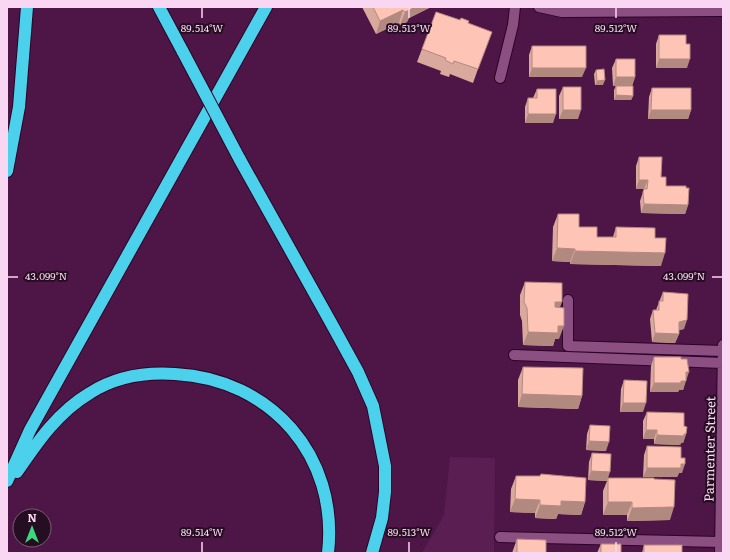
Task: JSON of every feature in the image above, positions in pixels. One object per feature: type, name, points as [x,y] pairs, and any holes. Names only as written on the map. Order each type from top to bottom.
[{"type":"highway","points":[[7,171],[19,107],[27,7]]},
{"type":"highway","points":[[159,7],[239,158],[344,347],[373,406],[384,466],[385,492],[382,518],[372,553]]},
{"type":"highway","points":[[7,481],[30,430],[266,7]]},
{"type":"highway","points":[[7,488],[40,438],[63,412],[91,392],[124,378],[147,374],[191,375],[216,380],[242,389],[282,418],[296,434],[319,474],[326,502],[329,528],[328,553]]},
{"type":"street","points":[[500,78],[513,26],[515,7]]},
{"type":"street","points":[[539,7],[562,12],[581,9],[723,11]]},
{"type":"street","points":[[568,300],[568,346],[723,351]]},
{"type":"street","name":"Parmenter Street","points":[[720,553],[722,508],[723,345]]},
{"type":"street","points":[[514,355],[723,363]]},
{"type":"street","points":[[500,537],[720,542]]},
{"type":"shaded area","points":[[450,457],[495,458],[494,553],[422,553],[444,515]]},
{"type":"building","points":[[373,7],[411,7],[412,9],[405,12],[403,10],[380,21]]},
{"type":"building","points":[[436,12],[460,20],[461,18],[469,21],[468,23],[492,32],[478,69],[454,61],[453,64],[445,60],[446,58],[422,49]]},
{"type":"building","points":[[659,35],[686,35],[686,44],[690,44],[690,59],[659,59]]},
{"type":"building","points":[[532,46],[586,46],[586,68],[532,68]]},
{"type":"building","points":[[616,59],[635,59],[635,77],[616,77]]},
{"type":"building","points":[[604,69],[605,80],[597,81],[596,70]]},
{"type":"building","points":[[616,86],[633,86],[633,96],[616,95]]},
{"type":"building","points":[[563,87],[581,87],[581,110],[563,110]]},
{"type":"building","points":[[652,88],[691,88],[691,110],[651,110]]},
{"type":"building","points":[[537,89],[556,89],[556,114],[528,114],[528,98],[537,98]]},
{"type":"building","points":[[639,157],[662,157],[661,177],[666,177],[666,186],[686,186],[686,188],[689,188],[688,205],[644,204],[643,192],[644,189],[647,189],[648,180],[639,180]]},
{"type":"building","points":[[558,214],[579,214],[579,227],[597,227],[597,237],[616,237],[616,227],[655,228],[655,238],[666,238],[665,253],[575,251],[575,249],[557,248]]},
{"type":"building","points":[[525,282],[562,283],[562,302],[555,302],[555,307],[564,308],[564,326],[558,326],[558,333],[528,332],[527,308],[524,302]]},
{"type":"building","points":[[663,292],[688,294],[687,320],[679,322],[679,334],[655,333],[653,310],[659,310],[659,301],[663,301]]},
{"type":"building","points":[[654,357],[681,357],[681,359],[687,359],[689,372],[686,372],[686,381],[681,381],[681,383],[654,383]]},
{"type":"building","points":[[523,367],[583,368],[582,396],[522,394]]},
{"type":"building","points":[[624,380],[647,381],[646,403],[623,403]]},
{"type":"building","points":[[647,412],[684,413],[684,426],[687,427],[686,434],[684,434],[684,436],[657,435],[657,430],[646,430]]},
{"type":"building","points":[[590,425],[610,426],[609,442],[589,441]]},
{"type":"building","points":[[647,446],[681,447],[681,458],[685,458],[685,464],[681,464],[681,468],[647,468]]},
{"type":"building","points":[[592,453],[611,454],[610,472],[591,471]]},
{"type":"building","points":[[541,474],[586,478],[585,502],[561,501],[561,506],[540,505],[540,500],[515,499],[516,476],[540,476]]},
{"type":"building","points":[[608,478],[654,478],[675,480],[674,507],[632,508],[632,502],[608,502]]},
{"type":"building","points":[[517,539],[546,540],[546,553],[517,553]]},
{"type":"building","points":[[601,544],[621,544],[621,553],[601,553]]},
{"type":"building","points":[[644,545],[682,545],[682,553],[644,553]]}]
